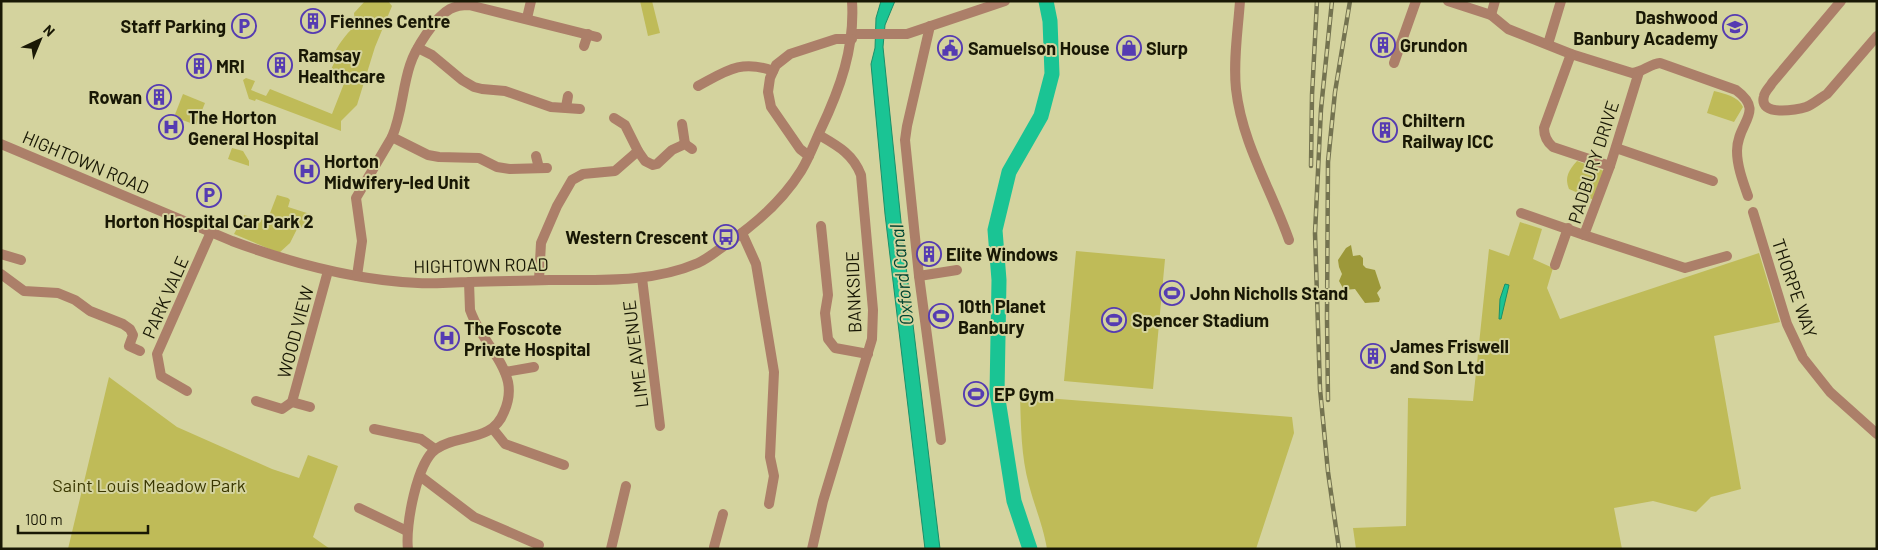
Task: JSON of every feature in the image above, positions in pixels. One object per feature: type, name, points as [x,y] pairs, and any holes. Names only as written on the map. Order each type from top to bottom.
[{"type":"street","points":[[527,18],[531,1]]},
{"type":"street","name":"HIGHTOWN ROAD","points":[[1,144],[211,232],[260,251],[328,271],[377,280],[419,284],[642,278],[662,275],[700,262],[757,222],[785,194],[802,170],[837,94],[852,36],[852,1]]},
{"type":"street","points":[[809,156],[800,149],[770,107],[768,92],[773,71],[780,60],[796,51],[841,38],[870,34],[907,34],[1005,1]]},
{"type":"street","points":[[1240,1],[1235,73],[1240,115],[1250,149],[1289,240]]},
{"type":"street","points":[[1394,63],[1416,1]]},
{"type":"street","points":[[1448,1],[1491,15],[1508,29],[1571,54],[1632,73],[1639,72],[1654,63],[1660,63],[1736,90],[1746,98],[1750,107],[1750,115],[1740,132],[1737,152],[1738,163],[1748,196]]},
{"type":"street","points":[[1491,15],[1495,1]]},
{"type":"street","points":[[1548,44],[1562,1]]},
{"type":"street","points":[[1841,1],[1772,83],[1764,96],[1764,101],[1769,108],[1789,111],[1808,106],[1827,94],[1877,36]]},
{"type":"street","points":[[357,276],[362,241],[356,198],[397,126],[410,65],[418,48],[441,16],[462,3],[593,35],[584,46]]},
{"type":"street","points":[[930,26],[910,108],[905,140],[941,440]]},
{"type":"street","points":[[418,48],[432,55],[462,80],[474,86],[482,89],[505,91],[551,107],[580,109]]},
{"type":"street","points":[[1571,54],[1544,128],[1544,134],[1552,147],[1610,166]]},
{"type":"street","points":[[698,86],[737,66],[762,67],[773,71]]},
{"type":"street","name":"PADBURY DRIVE","points":[[1639,72],[1610,166],[1584,235],[1685,268],[1727,256]]},
{"type":"street","points":[[566,108],[568,96]]},
{"type":"street","points":[[614,118],[625,125],[638,151],[645,161],[653,165],[657,164],[672,150],[689,146],[682,124]]},
{"type":"street","name":"BANKSIDE","points":[[812,549],[823,501],[872,339],[873,310],[861,175],[855,162],[846,151],[819,135]]},
{"type":"street","points":[[392,137],[419,152],[433,156],[479,158],[497,167],[510,169],[543,168],[536,156]]},
{"type":"street","points":[[1616,148],[1713,181]]},
{"type":"street","points":[[539,280],[541,243],[557,206],[572,180],[583,174],[615,171],[638,151]]},
{"type":"street","name":"THORPE WAY","points":[[1752,212],[1787,324],[1803,358],[1830,392],[1877,434]]},
{"type":"street","points":[[1521,213],[1584,235]]},
{"type":"street","points":[[821,226],[828,295],[825,313],[828,339],[835,348],[868,354]]},
{"type":"street","points":[[1555,265],[1568,228]]},
{"type":"street","name":"PARK VALE","points":[[187,391],[161,376],[157,354],[211,232]]},
{"type":"street","points":[[742,233],[756,264],[774,372],[770,457],[774,476],[769,504]]},
{"type":"street","points":[[1,254],[21,260]]},
{"type":"street","points":[[920,276],[957,270]]},
{"type":"street","name":"WOOD VIEW","points":[[256,401],[282,409],[292,402],[328,271]]},
{"type":"street","points":[[1,274],[24,291],[58,293],[75,300],[90,311],[113,319],[130,329],[133,335],[129,346],[140,351]]},
{"type":"street","name":"LIME AVENUE","points":[[642,278],[660,426]]},
{"type":"street","points":[[408,549],[407,531],[424,464],[435,449],[493,429],[503,416],[507,406],[508,384],[505,372],[470,310],[469,282]]},
{"type":"street","points":[[505,372],[534,367]]},
{"type":"street","name":"WOOD VIEW","points":[[292,402],[310,407]]},
{"type":"street","points":[[374,429],[422,439],[435,449]]},
{"type":"street","points":[[493,429],[505,444],[564,465]]},
{"type":"street","points":[[420,476],[474,517],[539,545]]},
{"type":"street","points":[[610,549],[626,486]]},
{"type":"street","points":[[358,508],[407,531]]},
{"type":"street","points":[[714,548],[723,514]]},
{"type":"green space","points":[[365,1],[388,1],[392,6],[375,47],[357,105],[341,121],[341,131],[256,99],[255,101],[249,99],[243,80],[246,78],[255,81],[251,90],[266,96],[270,89],[332,114],[345,81],[329,74],[334,63],[327,60],[329,56],[332,58],[336,49],[355,26],[354,13]]},
{"type":"green space","points":[[640,1],[652,1],[660,33],[648,36]]},
{"type":"green space","points":[[1714,91],[1731,96],[1741,103],[1743,107],[1734,122],[1707,113]]},
{"type":"green space","points":[[183,94],[205,103],[196,125],[174,117]]},
{"type":"green space","points":[[232,148],[243,151],[249,161],[249,166],[228,159]]},
{"type":"green space","points":[[1577,161],[1604,171],[1594,200],[1569,189],[1568,174]]},
{"type":"green space","points":[[277,195],[290,200],[288,207],[310,214],[300,230],[297,229],[290,243],[279,253],[234,234],[244,215],[267,221]]},
{"type":"green space","points":[[1520,222],[1542,229],[1533,259],[1553,268],[1547,288],[1560,319],[1759,253],[1780,322],[1714,336],[1741,489],[1711,497],[1696,512],[1653,501],[1614,508],[1622,549],[1356,549],[1353,528],[1406,526],[1408,398],[1473,401],[1489,249],[1509,256]]},
{"type":"green space","name":"Spencer Stadium","points":[[1076,251],[1165,259],[1153,389],[1064,381]]},
{"type":"green space","name":"Saint Louis Meadow Park","points":[[109,377],[177,427],[272,469],[299,478],[308,455],[338,466],[313,537],[330,549],[68,549]]},
{"type":"green space","points":[[1020,396],[1292,417],[1294,433],[1256,549],[1047,549],[1024,463]]},
{"type":"shaded area","points":[[1351,245],[1353,256],[1360,255],[1366,268],[1375,270],[1381,288],[1377,293],[1380,299],[1379,302],[1365,303],[1355,289],[1344,290],[1339,281],[1342,274],[1338,260],[1346,248]]},
{"type":"water","name":"Oxford Canal","points":[[881,1],[895,1],[885,25],[883,47],[903,241],[940,549],[925,549],[885,214],[871,64],[875,48],[876,18]]},
{"type":"water","points":[[1505,284],[1509,285],[1501,319],[1499,319],[1500,299]]},
{"type":"waterway","points":[[1030,549],[1014,501],[997,393],[999,280],[995,230],[1009,172],[1041,116],[1052,74],[1050,21],[1046,1]]},
{"type":"railway","points":[[1311,166],[1312,95],[1317,1]]},
{"type":"railway","points":[[1332,1],[1321,109],[1315,233],[1320,389],[1328,472],[1339,549]]},
{"type":"railway","points":[[1328,400],[1328,162],[1335,92],[1350,1]]},
{"type":"place","name":"Fiennes Centre","points":[[313,21]]},
{"type":"place","name":"Staff Parking","points":[[244,26]]},
{"type":"place","name":"Dashwood Banbury Academy","points":[[1735,27]]},
{"type":"place","name":"Grundon","points":[[1383,45]]},
{"type":"place","name":"Samuelson House","points":[[950,48]]},
{"type":"place","name":"Slurp","points":[[1129,48]]},
{"type":"place","name":"Ramsay Healthcare","points":[[280,65]]},
{"type":"place","name":"MRI","points":[[199,66]]},
{"type":"place","name":"Rowan","points":[[159,97]]},
{"type":"place","name":"The Horton General Hospital","points":[[171,127]]},
{"type":"place","name":"Chiltern Railway ICC","points":[[1385,130]]},
{"type":"place","name":"Horton Midwifery-led Unit","points":[[307,171]]},
{"type":"place","name":"Horton Hospital Car Park 2","points":[[209,195]]},
{"type":"place","name":"Western Crescent","points":[[726,237]]},
{"type":"place","name":"Elite Windows","points":[[929,254]]},
{"type":"place","name":"John Nicholls Stand","points":[[1172,293]]},
{"type":"place","name":"10th Planet Banbury","points":[[941,316]]},
{"type":"place","name":"Spencer Stadium","points":[[1114,320]]},
{"type":"place","name":"The Foscote Private Hospital","points":[[447,338]]},
{"type":"place","name":"James Friswell and Son Ltd","points":[[1373,356]]},
{"type":"place","name":"EP Gym","points":[[976,394]]}]
